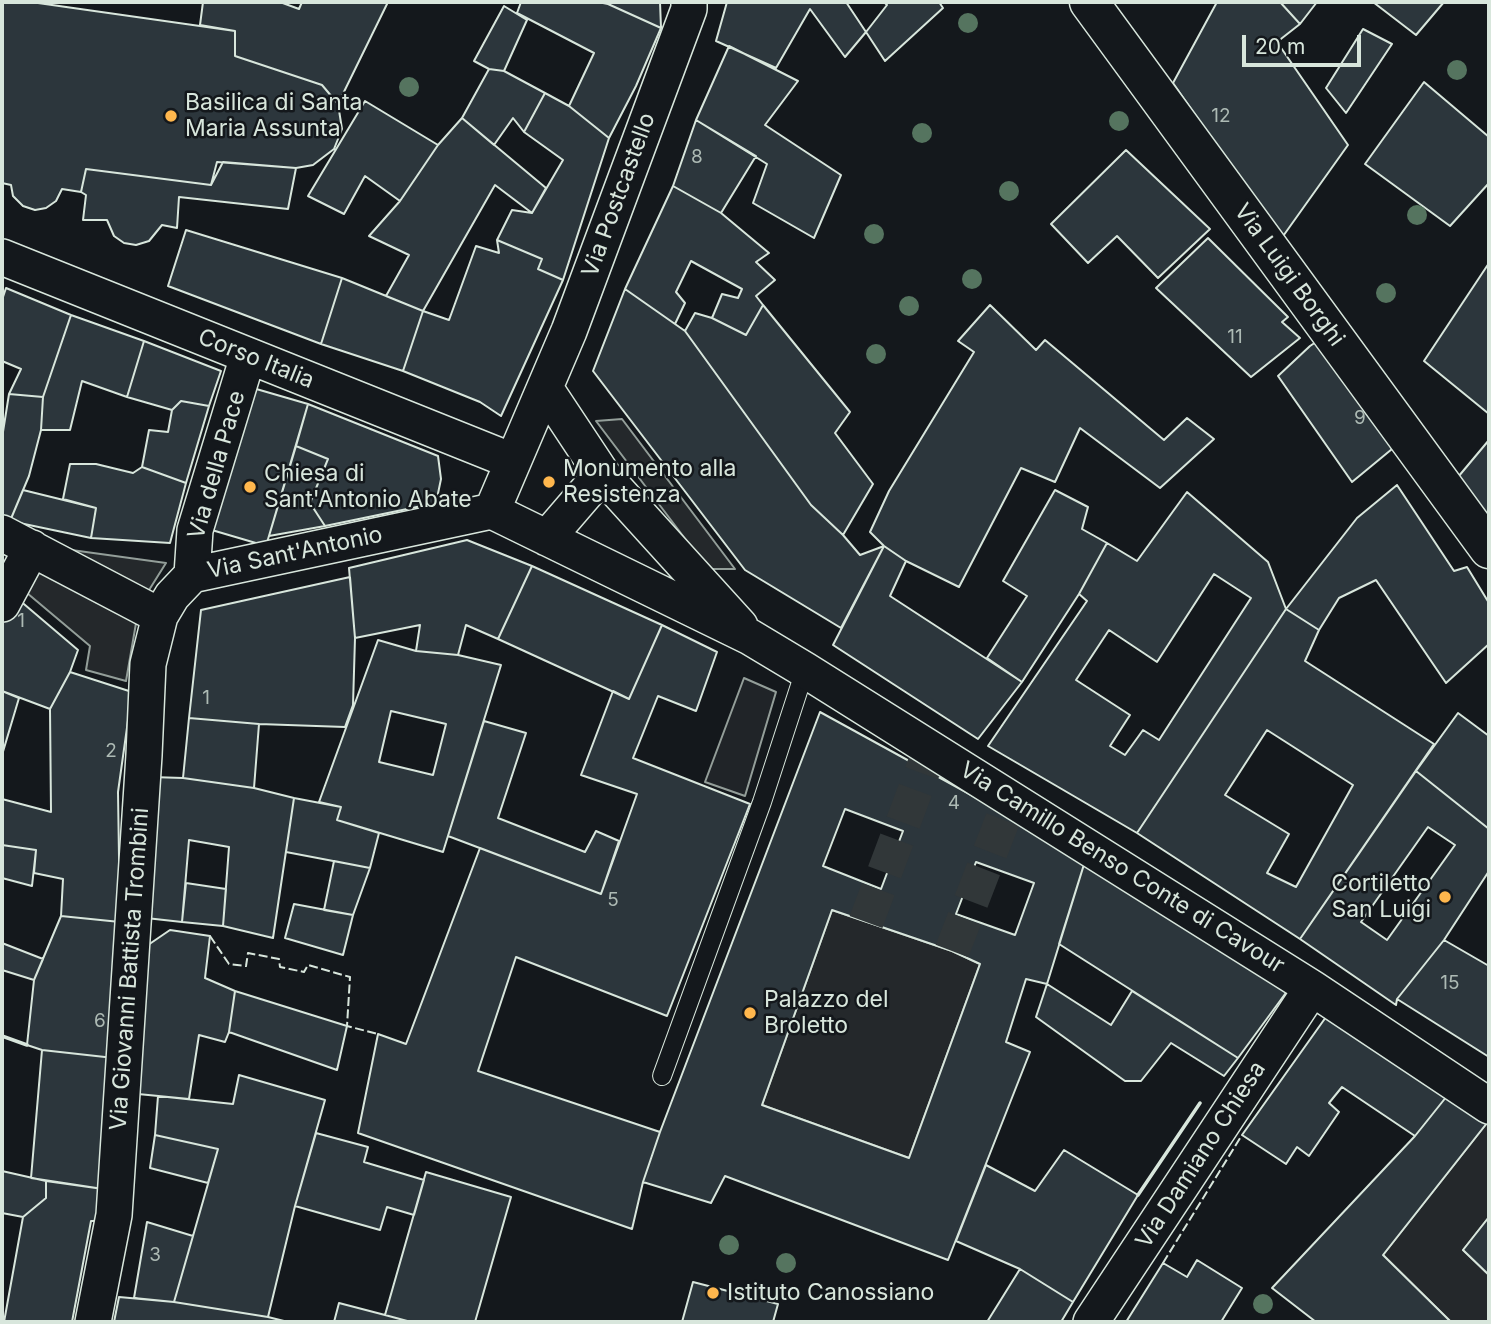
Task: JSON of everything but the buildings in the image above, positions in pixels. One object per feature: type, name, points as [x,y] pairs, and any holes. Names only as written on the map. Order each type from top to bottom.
[{"type":"street","name":"Via Postcastello","points":[[492,511],[545,388],[689,9],[689,2]]},
{"type":"street","name":"Via Luigi Borghi","points":[[1095,4],[1489,549]]},
{"type":"street","name":"Corso Italia","points":[[2,257],[512,461]]},
{"type":"street","name":"Via della Pace","points":[[192,575],[195,530],[248,356]]},
{"type":"street","points":[[545,388],[602,474],[750,637]]},
{"type":"street","points":[[547,538],[602,474]]},
{"type":"street","points":[[492,511],[750,637]]},
{"type":"street","name":"Via Sant'Antonio","points":[[160,616],[172,596],[192,575],[492,511]]},
{"type":"street","points":[[2,604],[27,546],[160,616]]},
{"type":"street","name":"Via Giovanni Battista Trombini","points":[[93,1322],[114,1215],[148,664],[160,616]]},
{"type":"street","name":"Via Camillo Benso Conte di Cavour","points":[[750,637],[1312,988],[1489,1106]]},
{"type":"street","name":"Via Damiano Chiesa","points":[[1091,1322],[1312,988]]},
{"type":"lane","points":[[662,1076],[762,802],[805,670]]},
{"type":"shaded area","points":[[622,419],[735,569],[708,569],[596,421]]},
{"type":"shaded area","points":[[57,548],[166,563],[139,606],[126,681],[86,670],[90,646],[27,593],[47,558]]},
{"type":"shaded area","points":[[744,678],[776,692],[745,796],[705,782]]},
{"type":"shaded area","points":[[832,910],[952,951],[980,964],[909,1158],[762,1105]]},
{"type":"shaded area","points":[[1487,1123],[1489,1217],[1463,1250],[1489,1275],[1489,1322],[1451,1322],[1383,1255]]},
{"type":"tunnel","points":[[866,922],[931,748]]},
{"type":"tunnel","points":[[952,951],[1011,798]]},
{"type":"fence","points":[[210,936],[229,964],[246,966],[248,953],[279,959],[280,967],[304,972],[308,965],[350,977],[347,1026],[378,1034]]},
{"type":"fence","points":[[1163,1263],[1242,1135]]},
{"type":"wall","points":[[2,1036],[27,1045]]},
{"type":"wall","points":[[1138,1195],[1200,1103]]},
{"type":"place","name":"Basilica di Santa Maria Assunta","points":[[171,116]]},
{"type":"place","name":"Monumento alla Resistenza","points":[[549,482]]},
{"type":"place","name":"Chiesa di Sant'Antonio Abate","points":[[250,487]]},
{"type":"place","name":"Cortiletto San Luigi","points":[[1445,897]]},
{"type":"place","name":"Palazzo del Broletto","points":[[750,1013]]},
{"type":"place","name":"Istituto Canossiano","points":[[713,1293]]}]
